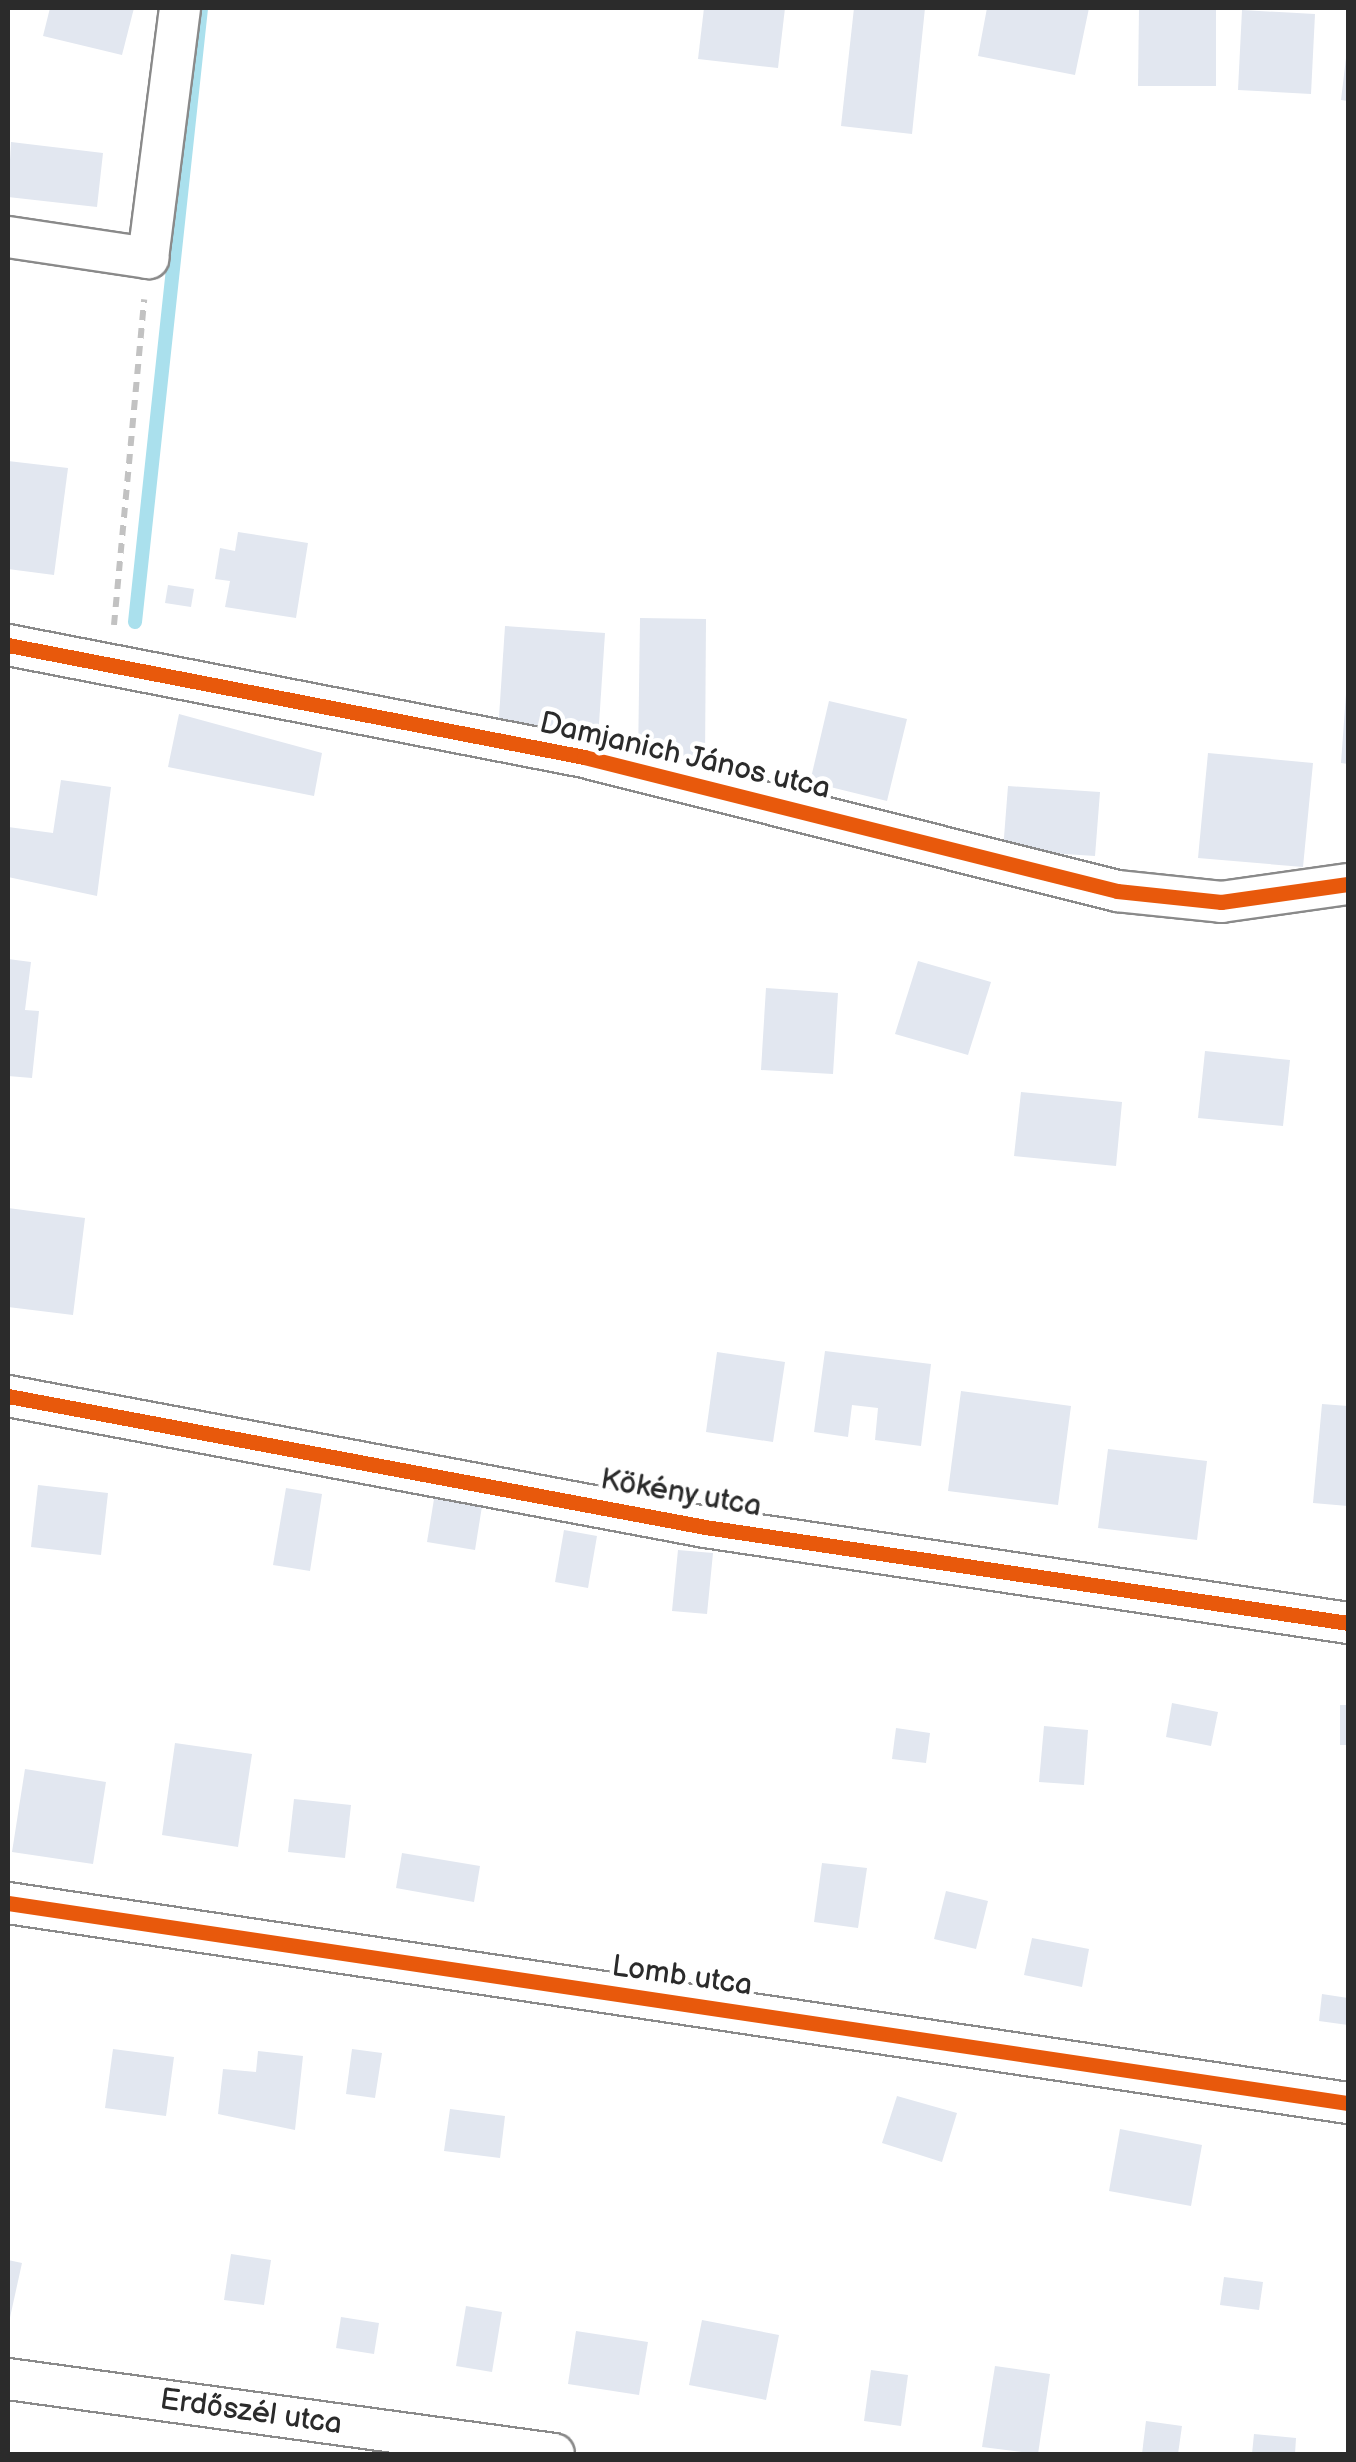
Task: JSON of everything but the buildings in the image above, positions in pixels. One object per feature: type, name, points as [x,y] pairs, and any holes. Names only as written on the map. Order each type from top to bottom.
[{"type":"street","points":[[8,237],[148,258],[180,8]]},
{"type":"street","name":"Damjanich János utca","points":[[8,644],[584,758],[1117,891],[1220,902],[1348,884]]},
{"type":"street","name":"Kökény utca","points":[[8,1396],[706,1527],[1348,1622]]},
{"type":"street","name":"Lomb utca","points":[[8,1904],[1348,2102]]},
{"type":"street","name":"Erdőszél utca","points":[[8,2378],[554,2454]]},
{"type":"path","points":[[120,577],[148,258]]},
{"type":"waterway","points":[[135,622],[201,8]]},
{"type":"cycle path","points":[[8,645],[584,757],[1117,891],[1221,902],[1348,884]]},
{"type":"cycle path","points":[[8,1396],[705,1527],[1348,1623]]},
{"type":"cycle path","points":[[8,1903],[1348,2103]]}]
